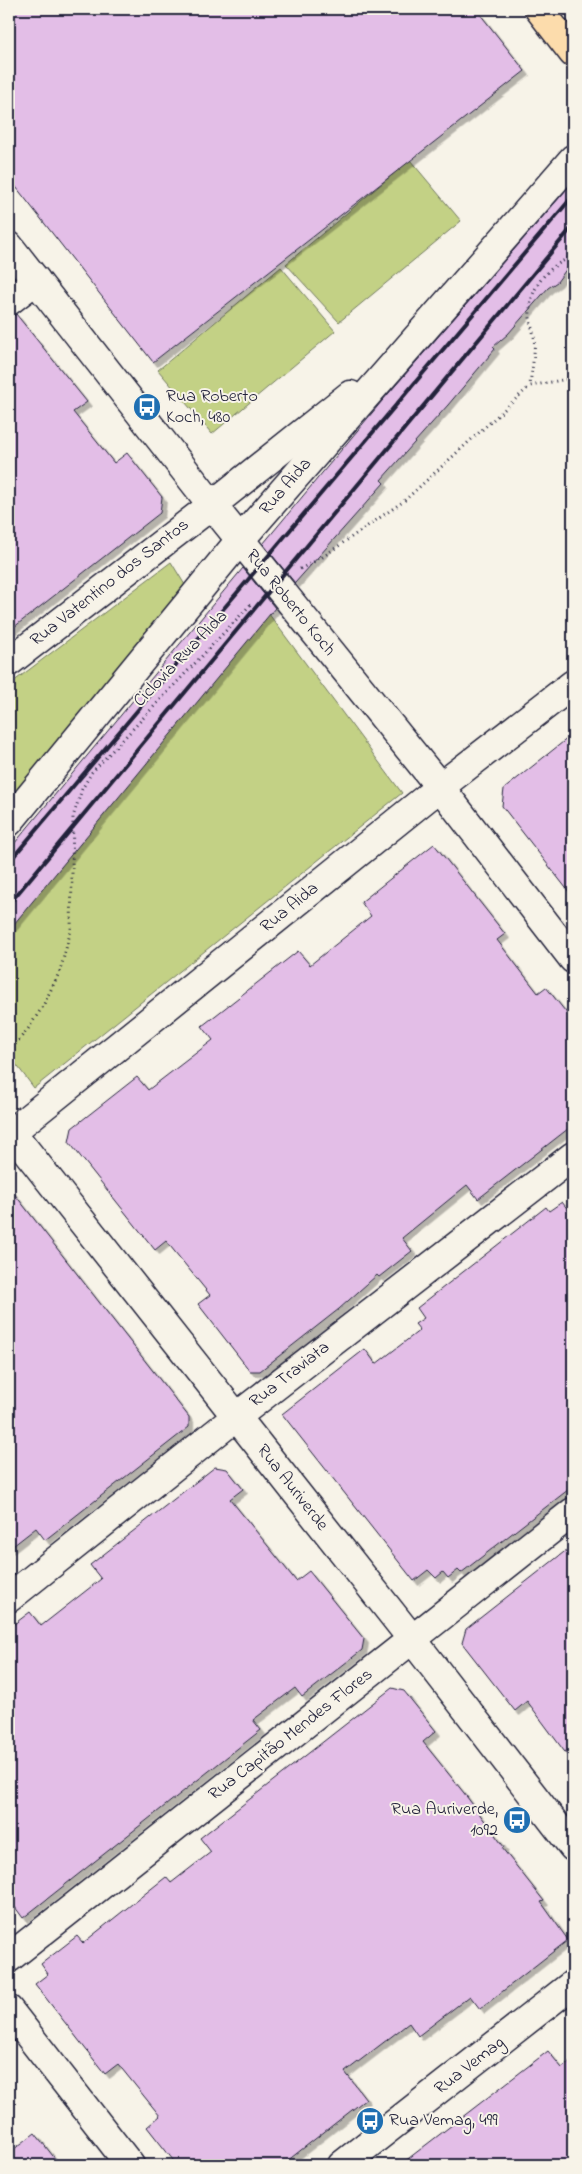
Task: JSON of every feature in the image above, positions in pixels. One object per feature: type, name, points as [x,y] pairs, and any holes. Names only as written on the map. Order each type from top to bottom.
[{"type":"main road","points":[[539,9],[573,53]]},
{"type":"street","name":"Rua Aida","points":[[9,822],[240,540],[573,159]]},
{"type":"street","name":"Rua Roberto Koch","points":[[9,246],[212,505],[440,787],[573,959]]},
{"type":"street","points":[[9,301],[36,280]]},
{"type":"street","name":"Rua Vatentino dos Santos","points":[[9,662],[212,505],[406,350]]},
{"type":"street","name":"Rua Aida","points":[[10,1132],[440,787],[573,684]]},
{"type":"street","name":"Rua Auriverde","points":[[10,1132],[412,1639],[573,1847]]},
{"type":"street","name":"Rua Traviata","points":[[9,1598],[236,1417],[573,1156]]},
{"type":"street","name":"Rua Capitão Mendes Flores","points":[[9,1958],[573,1512]]},
{"type":"street","name":"Rua Vemag","points":[[342,2165],[573,1984]]},
{"type":"street","points":[[9,2010],[130,2165]]},
{"type":"path","points":[[573,257],[554,266],[541,279],[532,295],[530,324],[534,337],[530,386],[573,378]]},
{"type":"path","name":"Ciclovia Rua Aida","points":[[9,1052],[28,1029],[43,1006],[60,971],[71,930],[73,817],[87,780],[273,581],[321,558],[404,501],[530,386]]},
{"type":"green space","points":[[410,160],[461,221],[339,322],[286,264]]},
{"type":"green space","points":[[281,267],[335,331],[212,434],[158,370]]},
{"type":"green space","points":[[171,562],[185,585],[9,799],[9,685]]},
{"type":"green space","points":[[251,590],[402,793],[34,1088],[9,1055],[9,874]]},
{"type":"building","points":[[9,9],[476,9],[525,71],[153,362],[9,178]]},
{"type":"building","points":[[573,182],[573,260],[557,282],[548,288],[508,334],[493,347],[495,349],[448,405],[381,480],[384,483],[295,583],[263,544],[382,401]]},
{"type":"building","points":[[16,314],[87,402],[73,412],[114,463],[127,453],[162,497],[160,513],[9,631],[9,316]]},
{"type":"building","points":[[243,568],[275,608],[9,930],[9,850]]},
{"type":"building","points":[[573,734],[573,897],[502,806],[504,789]]},
{"type":"building","points":[[434,844],[505,934],[497,940],[538,993],[546,987],[573,1021],[573,1125],[478,1199],[467,1185],[402,1238],[412,1251],[379,1277],[377,1275],[339,1309],[260,1371],[250,1371],[198,1304],[210,1295],[166,1241],[155,1250],[69,1142],[72,1128],[137,1077],[148,1090],[213,1040],[202,1026],[298,951],[310,965],[371,916],[361,902]]},
{"type":"building","points":[[9,1187],[189,1417],[189,1427],[45,1540],[36,1528],[9,1549]]},
{"type":"building","points":[[562,1202],[573,1216],[573,1486],[461,1573],[458,1570],[448,1578],[443,1572],[436,1578],[428,1570],[414,1581],[282,1414],[365,1349],[376,1364],[420,1330],[415,1324],[424,1318],[417,1308],[546,1207],[549,1211]]},
{"type":"building","points":[[215,1467],[227,1469],[243,1489],[230,1499],[296,1581],[309,1571],[364,1639],[362,1650],[302,1697],[295,1688],[253,1720],[261,1730],[23,1918],[9,1899],[9,1628],[30,1612],[41,1626],[101,1579],[90,1565]]},
{"type":"building","points":[[573,1545],[573,1763],[527,1701],[515,1711],[462,1643],[466,1629]]},
{"type":"building","points":[[392,1688],[404,1691],[436,1731],[423,1742],[464,1793],[504,1847],[502,1848],[544,1901],[541,1902],[568,1940],[480,2009],[470,1996],[418,2036],[409,2023],[345,2072],[366,2099],[282,2165],[177,2165],[147,2127],[160,2116],[118,2064],[105,2074],[35,1984],[48,1974],[41,1964],[77,1936],[83,1943],[166,1877],[171,1883],[211,1852],[200,1838]]},
{"type":"building","points":[[548,2051],[562,2068],[573,2060],[573,2165],[400,2165]]},
{"type":"building","points":[[35,2133],[60,2165],[9,2165],[9,2153]]},
{"type":"railway","points":[[9,862],[573,196]]},
{"type":"railway","points":[[9,904],[573,226]]},
{"type":"place","name":"Rua Roberto Koch, 480","points":[[147,407]]},
{"type":"place","name":"Rua Auriverde, 1092","points":[[517,1820]]},
{"type":"place","name":"Rua Vemag, 499","points":[[370,2121]]}]
